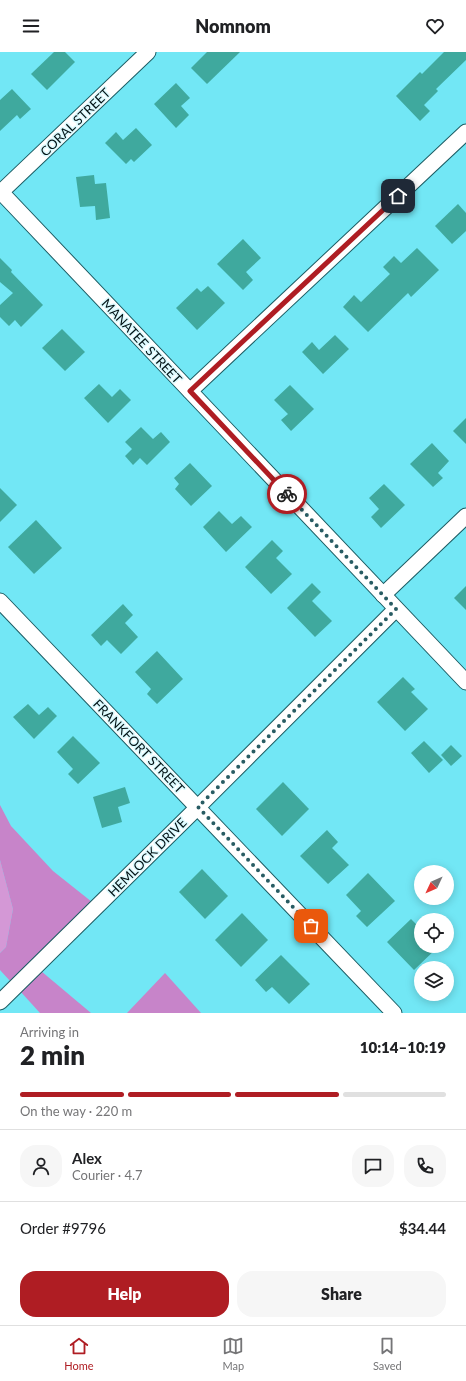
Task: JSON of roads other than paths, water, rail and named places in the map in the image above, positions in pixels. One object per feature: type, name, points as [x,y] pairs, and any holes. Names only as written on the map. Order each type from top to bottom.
[{"type":"street","name":"CORAL STREET","points":[[0,192],[148,52]]},
{"type":"street","points":[[190,391],[466,132]]},
{"type":"street","name":"MANATEE STREET","points":[[0,192],[466,682]]},
{"type":"street","points":[[383,596],[466,516]]},
{"type":"street","name":"FRANKFORT STREET","points":[[0,601],[394,1013]]},
{"type":"street","name":"HEMLOCK DRIVE","points":[[0,1002],[396,609]]},
{"type":"street","points":[[0,1009],[4,1013]]}]
